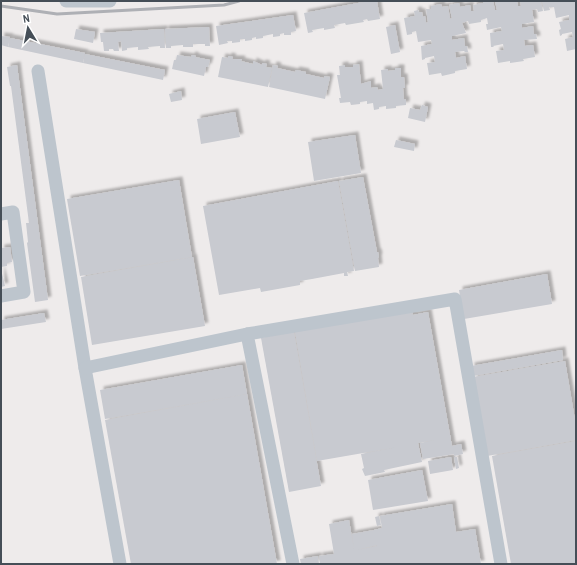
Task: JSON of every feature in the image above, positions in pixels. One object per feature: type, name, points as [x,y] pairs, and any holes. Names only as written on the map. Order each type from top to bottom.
[{"type":"street","points":[[66,1],[110,1]]},
{"type":"street","points":[[38,71],[85,368],[120,564]]},
{"type":"street","points":[[1,214],[13,212],[24,292],[1,296]]},
{"type":"street","points":[[85,368],[247,334],[455,299],[501,564]]},
{"type":"street","points":[[247,334],[293,564]]},
{"type":"building","points":[[369,1],[377,1],[380,19],[368,21],[367,19],[363,20],[364,22],[334,25],[335,28],[312,30],[313,32],[308,33],[304,13]]},
{"type":"building","points":[[483,1],[493,1],[495,10],[497,10],[495,1],[517,1],[518,6],[521,6],[520,1],[541,1],[543,11],[538,12],[537,9],[532,10],[534,22],[522,24],[522,28],[533,26],[534,34],[536,34],[537,39],[524,40],[525,46],[533,45],[535,57],[523,59],[524,61],[498,63],[496,51],[504,50],[503,44],[491,47],[490,33],[502,31],[501,27],[487,30],[487,18],[481,20],[481,22],[469,24],[468,21],[462,23],[466,33],[452,36],[452,40],[464,38],[465,46],[467,46],[468,52],[455,52],[456,58],[465,56],[467,69],[455,71],[455,73],[442,76],[441,73],[429,75],[427,63],[435,62],[434,56],[422,60],[421,46],[432,44],[431,40],[418,42],[416,31],[407,35],[404,18],[415,16],[414,11],[418,10],[419,12],[422,12],[423,17],[425,16],[426,23],[428,22],[426,9],[431,9],[431,6],[441,4],[442,7],[448,6],[450,19],[452,18],[449,5],[459,3],[460,7],[470,5],[471,11],[474,11],[473,5],[483,3]]},
{"type":"building","points":[[542,1],[576,1],[576,49],[567,51],[565,39],[573,37],[572,32],[562,34],[560,36],[559,30],[561,29],[559,22],[569,20],[569,15],[556,18],[554,7],[549,7],[550,10],[544,11]]},
{"type":"building","points":[[293,15],[296,31],[291,32],[291,35],[284,35],[284,33],[280,34],[280,36],[273,37],[273,34],[263,36],[263,38],[252,38],[252,40],[245,41],[245,39],[240,39],[240,42],[232,43],[232,41],[227,41],[228,43],[219,45],[216,26]]},
{"type":"building","points":[[395,25],[400,52],[391,54],[386,27]]},
{"type":"building","points":[[209,27],[210,46],[205,46],[205,44],[193,44],[193,47],[183,47],[183,45],[166,48],[165,29]]},
{"type":"building","points":[[76,29],[95,32],[93,43],[74,39]]},
{"type":"building","points":[[164,29],[165,48],[160,48],[160,46],[138,50],[138,47],[127,48],[127,50],[122,51],[121,41],[118,42],[119,51],[109,49],[109,51],[104,51],[103,42],[101,42],[100,33]]},
{"type":"building","points":[[1,36],[10,37],[8,47],[1,45]]},
{"type":"building","points":[[10,38],[85,53],[83,63],[8,47]]},
{"type":"building","points":[[85,54],[165,70],[163,80],[83,63]]},
{"type":"building","points":[[177,55],[191,57],[192,55],[210,60],[208,67],[206,67],[204,76],[172,69]]},
{"type":"building","points":[[228,56],[233,57],[232,59],[242,59],[241,61],[253,64],[253,61],[262,65],[262,63],[267,64],[266,67],[272,68],[268,87],[218,77],[222,57],[228,58]]},
{"type":"building","points":[[359,64],[361,84],[371,81],[371,88],[377,87],[378,90],[383,89],[381,70],[388,69],[388,71],[395,70],[395,68],[401,68],[401,77],[404,77],[405,88],[403,88],[406,105],[386,109],[386,106],[379,107],[379,109],[374,110],[373,103],[367,104],[367,101],[360,102],[360,104],[351,105],[350,102],[340,103],[339,98],[341,98],[337,75],[340,75],[339,66],[345,65],[345,67],[353,67],[353,65]]},
{"type":"building","points":[[17,65],[48,300],[35,302],[27,243],[26,223],[29,223],[11,86],[7,67]]},
{"type":"building","points":[[273,65],[278,66],[277,68],[295,72],[296,70],[324,78],[324,76],[330,77],[325,99],[269,87]]},
{"type":"building","points":[[181,91],[182,100],[171,102],[169,94]]},
{"type":"building","points":[[422,105],[428,107],[425,122],[408,118],[410,108],[420,110]]},
{"type":"building","points":[[235,112],[240,137],[201,144],[197,119]]},
{"type":"building","points":[[355,135],[361,173],[314,181],[308,142]]},
{"type":"building","points":[[396,140],[415,144],[414,151],[394,147]]},
{"type":"building","points":[[363,177],[379,257],[379,267],[355,271],[339,181]]},
{"type":"building","points":[[179,180],[192,257],[80,276],[67,199]]},
{"type":"building","points":[[338,181],[354,271],[347,272],[348,276],[344,276],[344,273],[300,281],[300,285],[261,292],[260,288],[219,295],[203,206]]},
{"type":"building","points":[[10,247],[12,262],[7,263],[7,266],[1,267],[1,248]]},
{"type":"building","points":[[193,257],[205,326],[92,345],[81,277]]},
{"type":"building","points":[[1,269],[5,286],[1,287]]},
{"type":"building","points":[[547,274],[552,304],[464,319],[459,290]]},
{"type":"building","points":[[412,311],[413,315],[428,312],[452,446],[461,444],[463,454],[423,459],[420,443],[435,440],[418,443],[422,462],[384,470],[385,472],[365,476],[362,469],[364,468],[361,454],[398,447],[317,461],[295,332]]},
{"type":"building","points":[[44,313],[46,322],[1,329],[1,320]]},
{"type":"building","points":[[294,332],[321,486],[289,492],[261,338]]},
{"type":"building","points":[[562,350],[563,360],[473,376],[471,366]]},
{"type":"building","points":[[565,361],[576,426],[576,440],[487,456],[473,377]]},
{"type":"building","points":[[242,365],[247,394],[105,419],[100,390]]},
{"type":"building","points":[[247,394],[277,564],[131,564],[105,420]]},
{"type":"building","points":[[576,441],[576,564],[511,564],[492,456]]},
{"type":"building","points":[[451,457],[453,470],[430,474],[428,461]]},
{"type":"building","points":[[454,457],[457,457],[459,468],[456,469]]},
{"type":"building","points":[[422,470],[428,501],[373,510],[368,480]]},
{"type":"building","points":[[452,504],[456,532],[475,529],[481,564],[320,564],[319,556],[334,554],[329,524],[349,520],[354,550],[352,534],[382,528],[380,516]]},
{"type":"building","points":[[379,516],[381,525],[377,526],[375,517]]},
{"type":"building","points":[[318,556],[319,564],[301,564],[300,559]]},
{"type":"railway","points":[[1,6],[57,14],[224,5],[239,1]]}]
